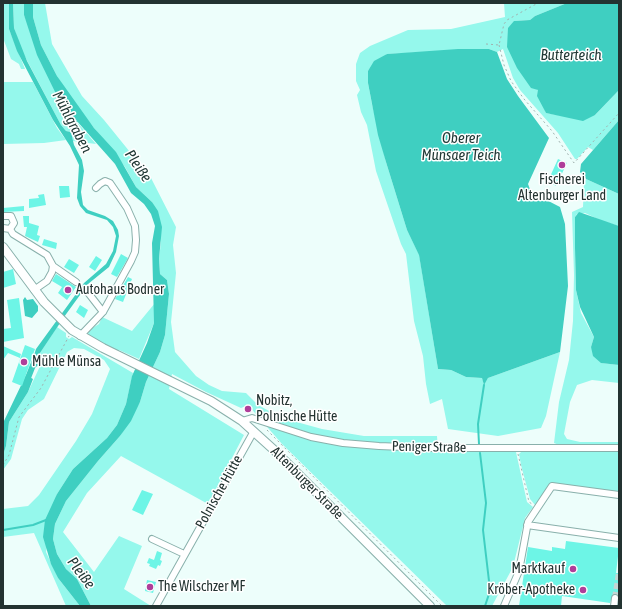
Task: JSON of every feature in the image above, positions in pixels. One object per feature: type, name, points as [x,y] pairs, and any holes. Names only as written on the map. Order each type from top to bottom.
[{"type":"main road","name":"Altenburger Straße","points":[[3,246],[34,290],[63,324],[80,336],[220,406],[242,421],[254,431],[430,606]]},
{"type":"street","points":[[80,336],[103,312],[135,252],[135,226],[126,208],[110,183],[105,181],[96,188]]},
{"type":"street","points":[[3,216],[9,215],[13,218],[13,225],[6,228],[47,255],[53,266],[76,282]]},
{"type":"street","points":[[34,290],[48,281],[53,266]]},
{"type":"street","points":[[86,290],[103,312]]},
{"type":"street","name":"Peniger Straße","points":[[242,421],[252,418],[311,437],[343,443],[428,448],[619,448]]},
{"type":"street","name":"Polnische Hütte","points":[[156,606],[254,431]]},
{"type":"street","points":[[504,606],[519,571],[527,525],[552,486],[619,495]]},
{"type":"street","points":[[527,525],[619,538]]},
{"type":"street","points":[[152,539],[184,554]]},
{"type":"street","points":[[614,606],[615,598]]},
{"type":"path","points":[[538,3],[507,20],[499,45],[504,65],[511,81],[524,99],[559,141],[574,163],[619,113]]},
{"type":"path","points":[[486,44],[499,45]]},
{"type":"path","points":[[3,465],[9,455],[19,416],[41,388],[59,351],[72,330]]},
{"type":"path","points":[[263,422],[272,437],[442,606]]},
{"type":"path","points":[[517,448],[520,472],[529,502],[537,508]]},
{"type":"shaded area","points":[[3,3],[9,3],[9,29],[25,69],[21,69],[19,64],[11,59],[3,38]]},
{"type":"shaded area","points":[[13,3],[24,3],[24,15],[60,102],[73,118],[70,126],[73,127],[77,122],[96,144],[73,141],[71,132],[66,131],[61,125],[21,49],[14,28]]},
{"type":"shaded area","points":[[33,3],[45,3],[52,44],[82,96],[104,120],[151,178],[176,227],[173,245],[176,273],[171,322],[175,352],[196,376],[209,385],[222,391],[246,393],[258,405],[282,418],[322,429],[364,436],[437,436],[438,450],[516,452],[527,502],[533,507],[525,518],[513,567],[492,606],[447,606],[282,444],[248,405],[241,408],[172,374],[169,389],[244,435],[208,504],[121,456],[87,493],[63,532],[94,572],[119,536],[142,546],[124,589],[151,606],[91,606],[77,579],[66,569],[57,554],[53,539],[55,524],[66,501],[120,436],[140,402],[146,382],[160,352],[165,335],[169,294],[167,280],[160,274],[159,259],[161,242],[152,202],[136,187],[125,167],[71,99],[57,76],[41,45],[33,17]]},
{"type":"shaded area","points":[[504,3],[567,3],[535,16],[530,20],[514,21],[535,88],[538,90],[546,113],[563,116],[595,115],[619,90],[619,120],[593,150],[588,147],[577,159],[575,159],[558,133],[520,90],[513,78],[503,49],[497,52],[489,49],[387,54],[368,71],[368,83],[372,104],[386,162],[407,230],[419,254],[438,369],[451,370],[466,377],[482,378],[484,384],[488,378],[560,352],[546,416],[541,428],[498,436],[448,429],[442,399],[430,404],[423,356],[414,321],[406,254],[401,244],[376,171],[367,125],[361,112],[357,95],[360,90],[356,81],[356,64],[360,53],[370,46],[408,30],[451,29],[505,17]]},
{"type":"shaded area","points":[[3,82],[33,82],[57,128],[66,140],[44,143],[3,144]]},
{"type":"shaded area","points":[[586,179],[619,194],[619,226],[602,221],[585,213],[577,214],[575,217],[575,248],[576,290],[581,313],[594,337],[591,347],[602,363],[619,365],[619,383],[592,380],[577,385],[570,402],[564,434],[567,439],[580,442],[619,442],[619,445],[559,445],[554,443],[559,402],[569,360],[573,321],[574,275],[572,212],[583,207],[584,182]]},
{"type":"shaded area","points":[[155,303],[154,323],[139,359],[119,350],[118,351],[88,335],[89,330],[99,324],[102,317],[132,331]]},
{"type":"shaded area","points":[[57,327],[66,333],[66,337],[69,339],[72,337],[133,373],[126,404],[117,425],[107,438],[73,469],[57,494],[46,552],[58,578],[80,606],[66,606],[34,533],[3,537],[3,509],[28,506],[39,495],[76,441],[92,414],[110,369],[104,360],[84,349],[74,348],[67,352],[44,399],[28,410],[22,419],[11,459],[3,470],[3,455],[6,446],[9,422],[28,392],[41,364],[39,356],[40,353]]},
{"type":"shaded area","points":[[522,451],[619,451],[619,493],[551,483],[535,505],[530,499],[521,465],[519,454]]},
{"type":"water","points":[[9,3],[13,3],[14,28],[27,61],[61,125],[66,131],[71,132],[74,145],[82,160],[84,171],[81,192],[83,205],[88,210],[105,216],[113,221],[118,230],[119,236],[116,252],[109,267],[88,284],[40,353],[39,356],[43,359],[41,364],[34,368],[30,367],[36,349],[84,283],[106,264],[113,251],[116,236],[113,227],[107,220],[86,213],[80,206],[77,198],[79,165],[70,146],[53,120],[17,51],[9,29]]},
{"type":"water","points":[[24,3],[33,3],[33,17],[41,45],[57,76],[94,128],[116,152],[136,187],[152,202],[158,211],[162,227],[159,259],[160,274],[167,280],[169,294],[165,335],[160,352],[146,382],[140,402],[131,421],[66,501],[55,524],[53,539],[57,554],[66,569],[77,579],[91,606],[80,606],[58,578],[51,564],[43,537],[45,520],[57,494],[73,469],[107,438],[117,425],[126,404],[132,376],[147,343],[154,323],[152,243],[155,226],[151,214],[144,204],[131,193],[115,164],[60,102],[37,55],[24,15]]},
{"type":"water","name":"Butterteich","points":[[567,3],[619,3],[619,90],[595,115],[583,121],[546,113],[537,96],[538,90],[531,88],[517,68],[507,47],[508,28],[514,21],[530,20],[535,16]]},
{"type":"water","name":"Oberer Münsaer Teich","points":[[458,49],[489,49],[497,52],[507,79],[549,138],[528,184],[531,192],[560,207],[565,224],[568,286],[560,352],[488,378],[484,385],[482,378],[466,377],[451,370],[438,369],[419,255],[407,230],[386,162],[378,135],[368,83],[368,71],[374,61],[387,54]]},
{"type":"water","points":[[619,120],[619,194],[586,179],[580,172],[581,164]]},
{"type":"water","points":[[579,212],[619,226],[619,365],[601,363],[593,356],[591,347],[594,337],[580,307],[576,290],[575,248],[575,217]]},
{"type":"water","points":[[25,297],[27,300],[33,299],[38,306],[38,311],[32,318],[25,316],[23,300]]},
{"type":"water","points":[[26,375],[33,379],[28,392],[9,422],[6,446],[3,455],[3,423]]},
{"type":"building","points":[[558,159],[567,163],[556,186],[548,181]]},
{"type":"building","points":[[59,186],[69,186],[70,197],[60,198]]},
{"type":"building","points":[[44,194],[46,205],[29,208],[29,199],[39,198],[38,195]]},
{"type":"building","points":[[24,206],[24,211],[3,212],[3,208]]},
{"type":"building","points":[[23,216],[29,216],[29,223],[39,226],[37,235],[40,236],[38,242],[25,236],[27,227],[24,227]]},
{"type":"building","points":[[44,239],[57,243],[56,249],[42,245]]},
{"type":"building","points":[[121,254],[128,258],[117,277],[111,274]]},
{"type":"building","points":[[96,256],[102,260],[95,271],[89,267]]},
{"type":"building","points":[[69,259],[79,265],[74,273],[64,267]]},
{"type":"building","points":[[13,269],[16,284],[3,288],[3,272]]},
{"type":"building","points":[[56,274],[76,287],[67,300],[58,293],[62,287],[52,281]]},
{"type":"building","points":[[128,277],[132,279],[123,302],[115,299]]},
{"type":"building","points":[[19,298],[24,338],[3,342],[3,329],[11,328],[7,300]]},
{"type":"building","points":[[80,305],[88,310],[84,318],[76,312]]},
{"type":"building","name":"Mühle Münsa","points":[[25,345],[35,349],[22,386],[12,382]]},
{"type":"building","points":[[3,346],[21,354],[20,358],[8,353],[3,360]]},
{"type":"building","points":[[142,490],[153,494],[143,515],[132,510]]},
{"type":"building","points":[[566,541],[619,548],[616,573],[619,573],[619,596],[613,594],[610,603],[562,596],[561,606],[519,606],[528,547],[552,551],[552,547],[565,549]]},
{"type":"building","points":[[157,551],[162,553],[160,560],[162,561],[160,566],[158,565],[156,569],[149,566],[150,564],[147,563],[149,558],[154,560]]},
{"type":"building","name":"The Wilschzer MF","points":[[147,580],[156,582],[153,593],[145,591]]},
{"type":"waterway","points":[[72,126],[77,116]]},
{"type":"waterway","name":"Mühlgraben","points":[[26,383],[35,360]]},
{"type":"waterway","points":[[479,444],[478,424],[484,385]]},
{"type":"waterway","points":[[480,453],[486,503],[483,530],[489,581],[489,594],[485,606]]},
{"type":"waterway","points":[[3,530],[33,525],[46,520]]},
{"type":"tunnel","points":[[615,598],[619,573]]},
{"type":"place","name":"Fischerei Altenburger Land","points":[[562,165]]},
{"type":"place","name":"Autohaus Bodner","points":[[68,290]]},
{"type":"place","name":"Mühle Münsa","points":[[24,362]]},
{"type":"place","name":"Nobitz, Polnische Hütte","points":[[248,409]]},
{"type":"place","name":"Marktkauf","points":[[573,569]]},
{"type":"place","name":"The Wilschzer MF","points":[[150,587]]},
{"type":"place","name":"Kröber-Apotheke","points":[[583,590]]},
{"type":"water label","name":"Pleiße","points":[[138,166]]},
{"type":"water label","name":"Pleiße","points":[[81,573]]}]
